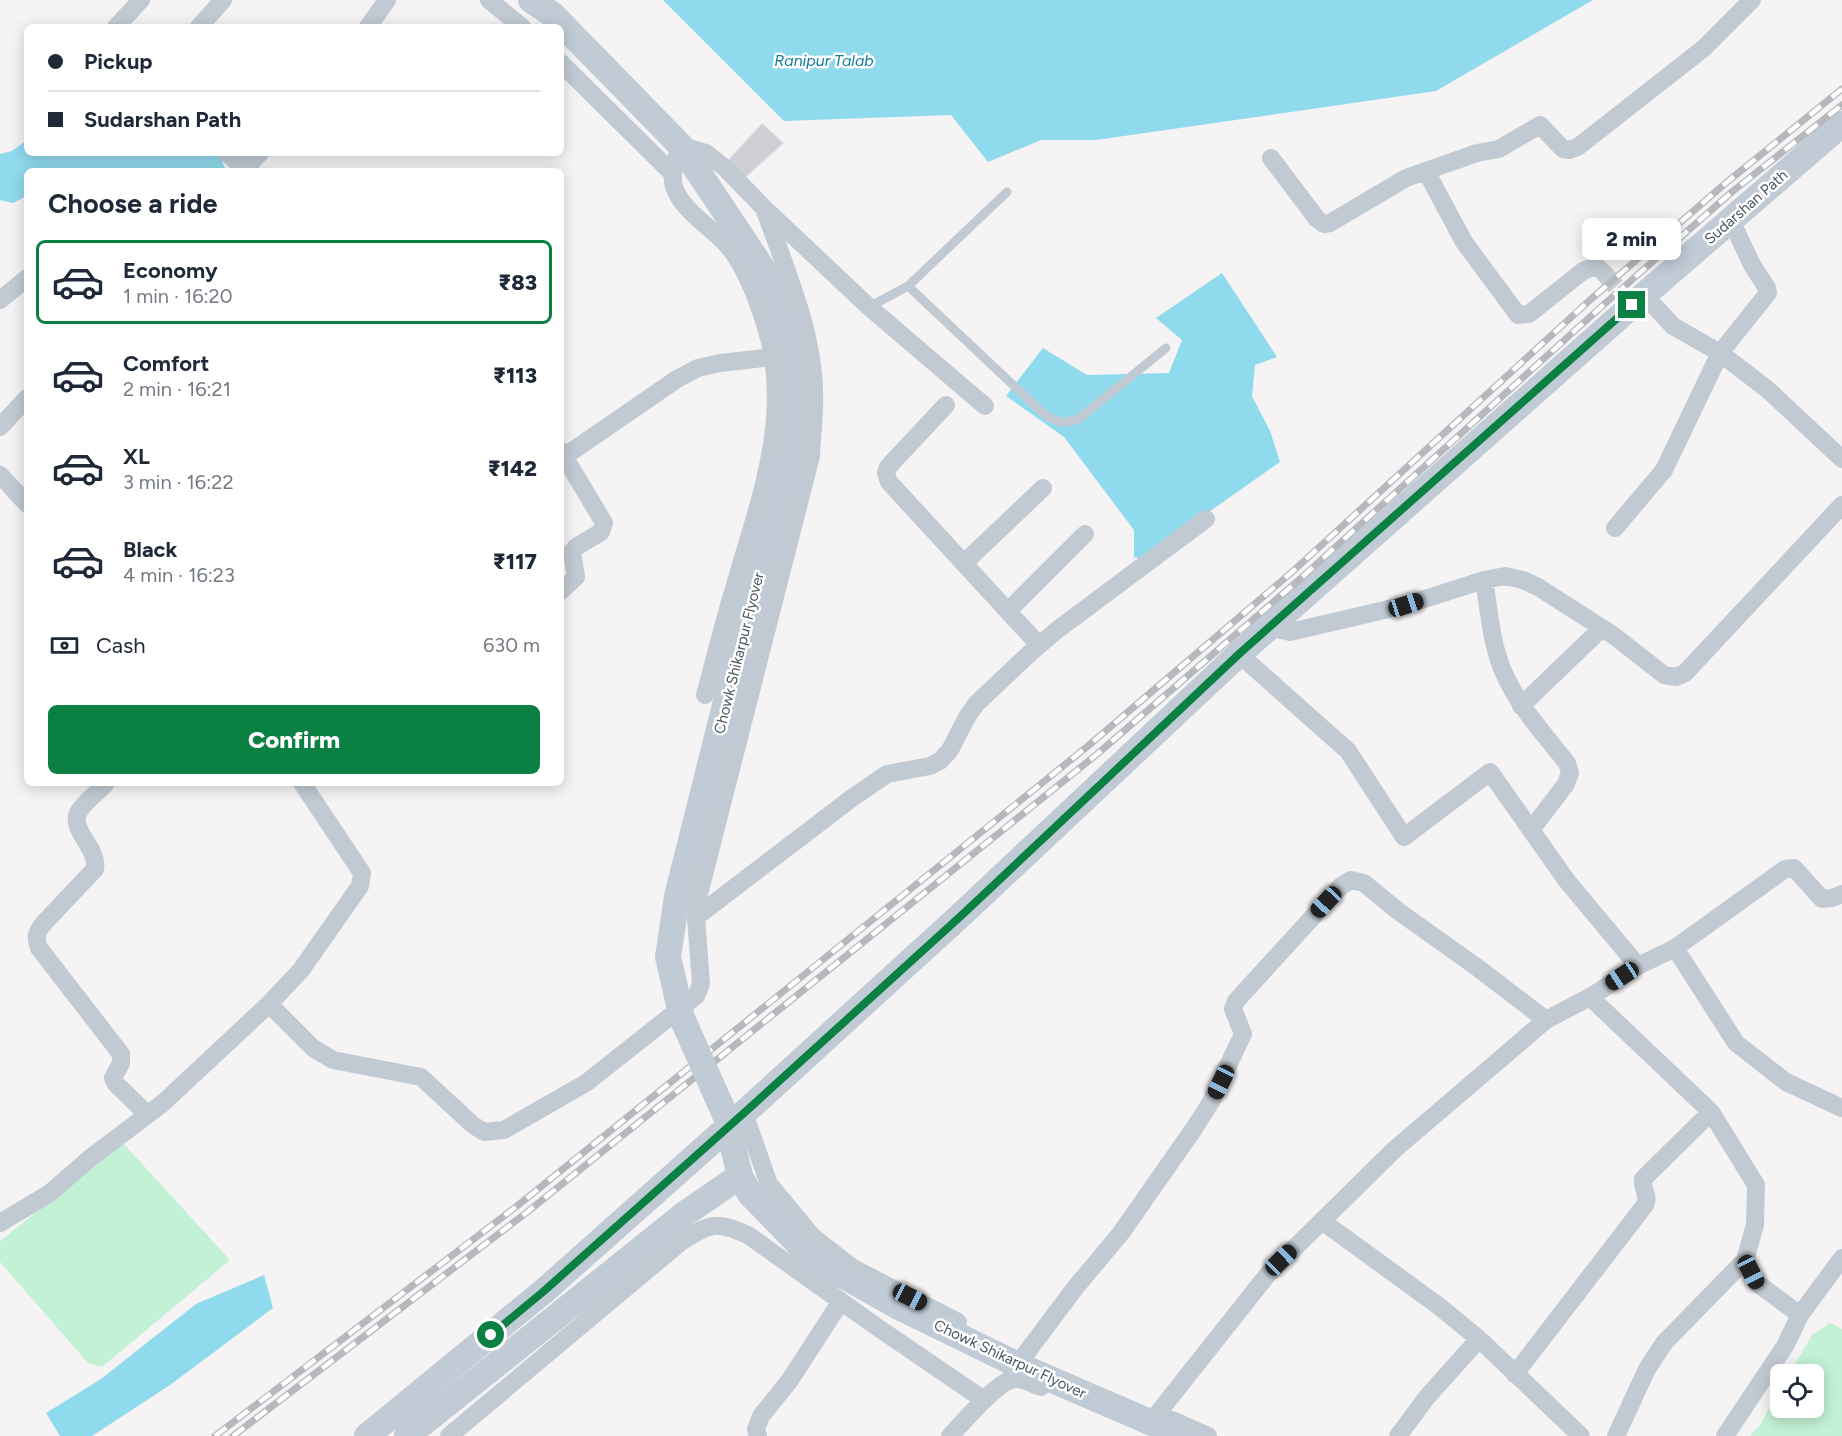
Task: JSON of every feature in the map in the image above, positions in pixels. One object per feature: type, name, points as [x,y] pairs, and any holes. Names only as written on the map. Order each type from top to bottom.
[{"type":"main road","name":"Chowk Shikarpur Flyover","points":[[531,0],[562,24]]},
{"type":"main road","name":"Chowk Shikarpur Flyover","points":[[564,26],[681,145],[763,269],[776,297],[789,342],[796,393],[794,433],[784,483],[746,622],[677,896],[668,957],[682,1018],[726,1117],[740,1176],[750,1194],[813,1259],[821,1264],[897,1306],[1020,1366],[1182,1436]]},
{"type":"main road","name":"Sudarshan Path","points":[[367,1436],[544,1291],[744,1113],[963,914],[1239,654],[1632,297],[1731,220],[1842,124]]},
{"type":"main road","points":[[407,1436],[686,1213],[740,1176]]},
{"type":"street","points":[[119,24],[141,0]]},
{"type":"street","points":[[202,24],[223,0]]},
{"type":"street","points":[[370,24],[387,0]]},
{"type":"street","points":[[489,0],[518,24]]},
{"type":"street","points":[[1271,158],[1317,219],[1324,224],[1330,223],[1406,178],[1477,153],[1499,149],[1540,125],[1563,149],[1570,150],[1579,146],[1704,48],[1752,0]]},
{"type":"street","points":[[564,66],[673,174]]},
{"type":"street","points":[[705,695],[734,586],[764,490],[773,439],[776,400],[773,357],[766,327],[739,262],[729,247],[683,202],[674,189],[673,174],[681,145],[706,153],[739,181],[764,208],[869,307],[985,406]]},
{"type":"street","points":[[230,156],[242,168]]},
{"type":"street","points":[[246,168],[257,156]]},
{"type":"street","points":[[1426,171],[1464,242],[1518,315],[1529,314],[1583,271],[1596,266],[1604,273]]},
{"type":"street","points":[[269,1004],[313,1048],[333,1060],[348,1065],[421,1077],[473,1125],[484,1132],[495,1132],[504,1131],[586,1083],[696,996],[701,984],[696,917],[700,887],[811,456],[814,389],[809,350],[798,305],[764,208]]},
{"type":"street","points":[[1615,528],[1664,470],[1720,352],[1767,293],[1767,288],[1752,265],[1731,220]]},
{"type":"street","points":[[0,300],[24,280]]},
{"type":"street","points":[[1632,297],[1673,326],[1720,352],[1767,389],[1842,459]]},
{"type":"street","points":[[564,452],[676,379],[698,368],[773,357]]},
{"type":"street","points":[[0,427],[24,401]]},
{"type":"street","points":[[946,405],[888,467],[886,474],[890,482],[1039,645]]},
{"type":"street","points":[[564,455],[604,523],[601,532],[576,547],[572,552],[576,578],[564,588]]},
{"type":"street","points":[[0,475],[24,501]]},
{"type":"street","points":[[964,563],[1043,488]]},
{"type":"street","points":[[1269,627],[1290,632],[1406,605],[1484,580],[1505,576],[1523,580],[1538,587],[1602,628],[1664,675],[1676,677],[1684,673],[1842,505]]},
{"type":"street","points":[[696,917],[887,774],[930,766],[940,761],[950,750],[976,704],[1039,645],[1206,519]]},
{"type":"street","points":[[1008,611],[1085,534]]},
{"type":"street","points":[[1484,580],[1496,646],[1503,670],[1521,706],[1568,763],[1570,773],[1566,784],[1531,830]]},
{"type":"street","points":[[1521,706],[1602,628]]},
{"type":"street","points":[[1239,654],[1348,751],[1404,837],[1490,772],[1567,881],[1638,966]]},
{"type":"street","points":[[103,786],[80,810],[76,825],[96,857],[95,869],[43,924],[37,932],[36,940],[39,948],[121,1054],[122,1063],[113,1078],[116,1084],[147,1114]]},
{"type":"street","points":[[0,1223],[50,1193],[89,1159],[163,1103],[269,1004],[301,970],[362,880],[362,873],[305,786]]},
{"type":"street","points":[[1158,1413],[1268,1274],[1395,1149],[1546,1020],[1590,997],[1638,966],[1675,948],[1785,869],[1794,868],[1822,899],[1842,894]]},
{"type":"street","points":[[1024,1356],[1075,1288],[1121,1233],[1211,1102],[1243,1034],[1233,1009],[1236,1000],[1341,886],[1351,880],[1364,883],[1398,911],[1546,1020]]},
{"type":"street","points":[[1675,948],[1737,1043],[1786,1082],[1842,1108]]},
{"type":"street","points":[[1590,997],[1711,1112],[1756,1185],[1755,1225],[1745,1260],[1664,1343],[1647,1369],[1616,1436]]},
{"type":"street","points":[[1515,1374],[1645,1205],[1647,1197],[1642,1183],[1643,1179],[1711,1112]]},
{"type":"street","points":[[744,1113],[769,1184],[812,1236],[853,1268],[1024,1356],[1208,1436]]},
{"type":"street","points":[[1322,1221],[1440,1306],[1479,1339],[1581,1436]]},
{"type":"street","points":[[449,1436],[682,1241],[704,1227],[724,1225],[748,1235],[984,1400]]},
{"type":"street","points":[[1725,1436],[1785,1346],[1800,1315],[1842,1258]]},
{"type":"street","points":[[1745,1260],[1757,1283],[1800,1315]]},
{"type":"street","points":[[758,1436],[756,1429],[761,1416],[790,1380],[841,1301]]},
{"type":"street","points":[[1398,1436],[1427,1397],[1479,1339]]},
{"type":"street","points":[[950,1436],[984,1400],[1007,1381],[1023,1380],[1157,1436]]},
{"type":"lane","points":[[869,307],[908,286],[1007,192]]},
{"type":"lane","points":[[908,286],[1018,391],[1056,422],[1069,424],[1081,417],[1166,348]]},
{"type":"green space","points":[[123,1143],[230,1260],[102,1367],[88,1363],[0,1262],[0,1241]]},
{"type":"green space","points":[[1830,1323],[1842,1329],[1842,1436],[1750,1436],[1760,1425],[1770,1407],[1770,1418],[1824,1418],[1824,1364],[1795,1364],[1812,1335]]},
{"type":"water","name":"Ranipur Talab","points":[[663,0],[1593,0],[1436,91],[1096,140],[1041,140],[988,162],[951,115],[784,121]]},
{"type":"water","points":[[24,142],[24,156],[220,156],[225,168],[24,168],[24,198],[13,203],[0,200],[0,154],[12,151]]},
{"type":"water","points":[[1222,273],[1277,357],[1255,365],[1252,396],[1270,431],[1280,462],[1142,559],[1134,557],[1134,530],[1064,437],[1006,396],[1043,348],[1087,375],[1169,373],[1182,340],[1156,318]]},
{"type":"water","points":[[264,1275],[273,1308],[170,1385],[92,1436],[60,1436],[46,1413],[101,1379],[196,1304]]},
{"type":"building","points":[[762,124],[783,143],[743,179],[726,163]]},
{"type":"tunnel","points":[[1604,273],[1621,292]]},
{"type":"railway","points":[[215,1436],[517,1206],[1088,746],[1292,572],[1590,300],[1727,182],[1842,89]]},
{"type":"railway","points":[[233,1436],[526,1213],[1096,755],[1300,579],[1733,191],[1842,105]]},
{"type":"route","points":[[491,1335],[544,1291],[744,1113],[963,914],[1239,654],[1632,305]]}]
